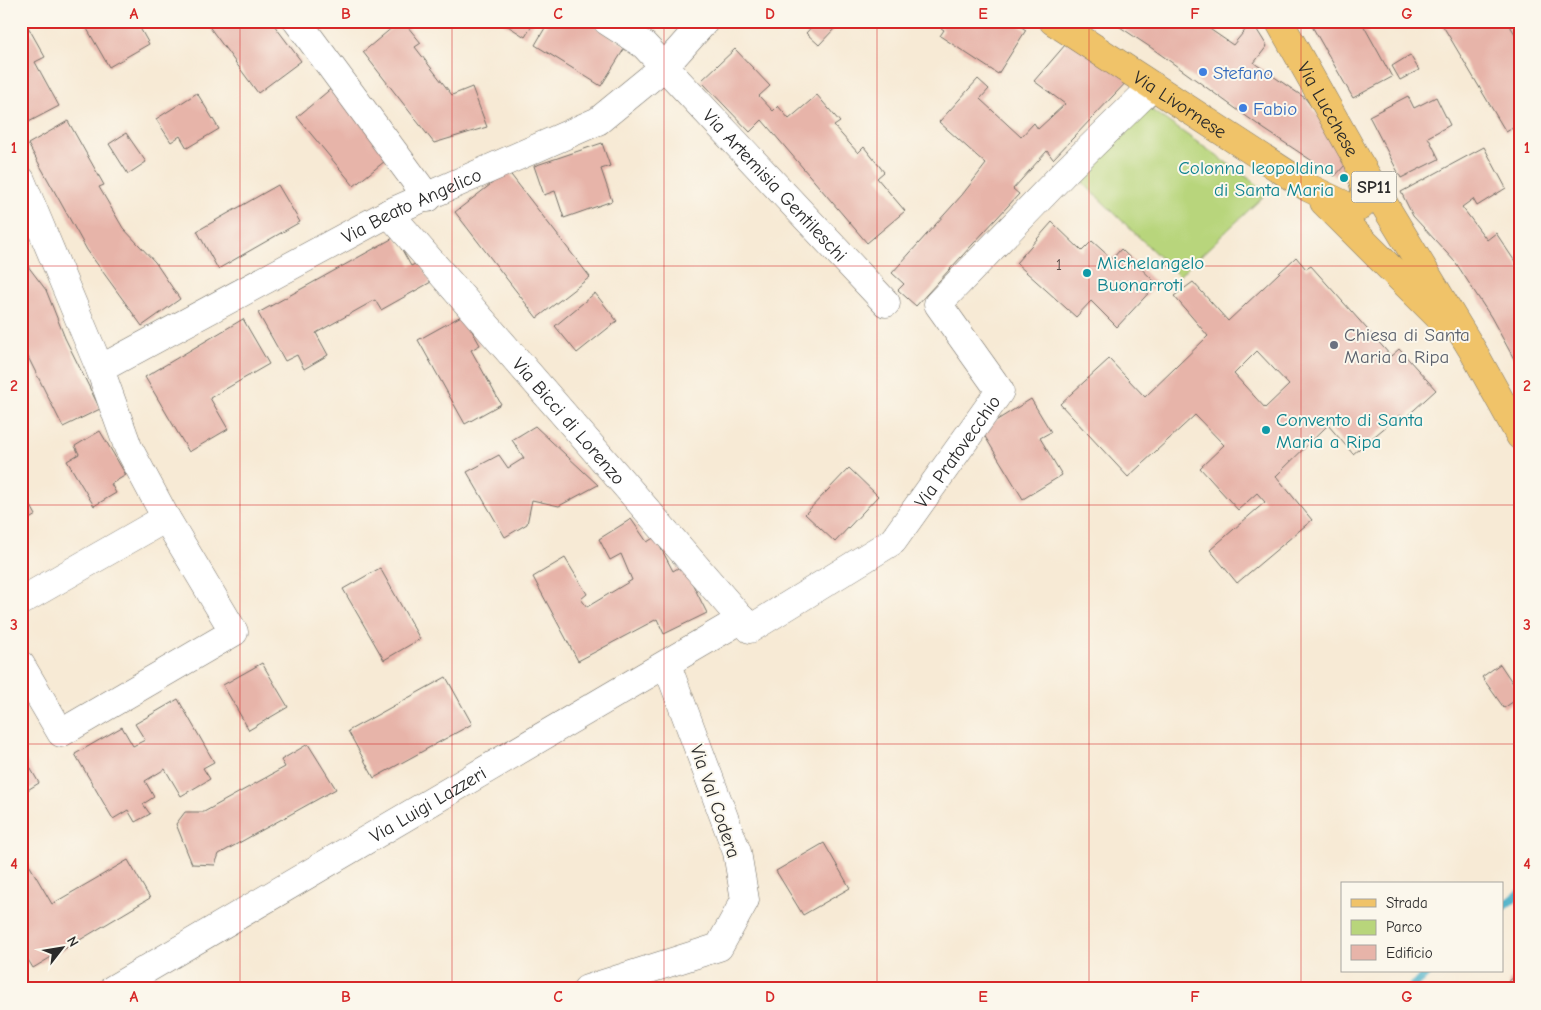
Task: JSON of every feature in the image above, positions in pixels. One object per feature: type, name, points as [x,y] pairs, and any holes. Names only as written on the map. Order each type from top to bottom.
[{"type":"main road","name":"Via Livornese","points":[[1053,21],[1309,188],[1345,207],[1353,209],[1360,208],[1366,198],[1359,162]]},
{"type":"main road","name":"Via Lucchese","points":[[1279,21],[1359,162],[1473,351]]},
{"type":"main road","name":"Via Livornese","points":[[1309,188],[1473,351]]},
{"type":"main road","points":[[1473,351],[1520,436]]},
{"type":"street","points":[[297,21],[428,198]]},
{"type":"street","name":"Via Artemisia Gentileschi","points":[[607,21],[644,45],[886,303]]},
{"type":"street","name":"Via Beato Angelico","points":[[100,369],[389,213],[428,198],[598,121],[664,67],[705,21]]},
{"type":"street","name":"Via Pratovecchio","points":[[746,624],[893,541],[1000,391],[938,304],[1066,171],[1153,86]]},
{"type":"street","points":[[21,180],[100,369],[128,447],[166,518],[234,632],[61,733],[21,665]]},
{"type":"street","name":"Via Bicci di Lorenzo","points":[[389,213],[746,624]]},
{"type":"street","points":[[21,601],[166,518]]},
{"type":"street","name":"Via Luigi Lazzeri","points":[[113,989],[666,665],[746,624]]},
{"type":"street","name":"Via Val Codera","points":[[587,989],[719,947],[745,900],[737,852],[666,665]]},
{"type":"green space","points":[[1146,106],[1268,192],[1179,276],[1079,179]]},
{"type":"building","points":[[21,21],[27,25],[45,57],[35,62],[59,106],[21,126]]},
{"type":"building","points":[[96,21],[136,21],[149,44],[109,67],[86,27]]},
{"type":"building","points":[[205,21],[271,21],[301,61],[258,93]]},
{"type":"building","points":[[400,21],[403,21],[421,43],[415,47],[452,95],[472,87],[487,127],[434,143],[363,52]]},
{"type":"building","points":[[500,21],[535,21],[525,37]]},
{"type":"building","points":[[549,21],[587,21],[626,46],[601,86],[535,45]]},
{"type":"building","points":[[783,21],[800,21],[791,30]]},
{"type":"building","points":[[817,21],[828,21],[835,28],[819,45],[806,33]]},
{"type":"building","points":[[931,21],[1012,21],[1026,30],[998,74],[940,36],[944,30]]},
{"type":"building","points":[[1111,21],[1198,21],[1233,45],[1252,22],[1267,46],[1254,63],[1305,98],[1320,118],[1346,164],[1335,176],[1264,129]]},
{"type":"building","points":[[1309,21],[1361,21],[1392,77],[1353,98]]},
{"type":"building","points":[[1440,21],[1507,21],[1520,42],[1520,124],[1506,132]]},
{"type":"building","points":[[1072,37],[1133,75],[1053,159],[1047,151],[1013,189],[1019,194],[916,306],[898,290],[904,284],[892,273],[962,195],[986,164],[939,122],[978,79],[989,89],[980,99],[1021,137],[1034,123],[1038,129],[1065,104],[1034,81]]},
{"type":"building","points":[[735,49],[770,86],[759,96],[773,111],[778,106],[789,119],[817,95],[840,122],[834,126],[858,153],[864,147],[884,172],[877,178],[905,211],[867,243],[762,120],[750,132],[701,81]]},
{"type":"building","points":[[1410,55],[1419,70],[1400,80],[1392,66]]},
{"type":"building","points":[[333,87],[390,157],[354,186],[297,117]]},
{"type":"building","points":[[197,93],[219,129],[187,148],[180,136],[171,142],[156,119]]},
{"type":"building","points":[[1408,96],[1414,108],[1436,97],[1450,125],[1428,137],[1439,159],[1401,178],[1369,116]]},
{"type":"building","points":[[68,121],[104,185],[99,187],[123,228],[155,262],[180,299],[142,326],[87,250],[28,144]]},
{"type":"building","points":[[126,133],[146,162],[128,174],[109,144]]},
{"type":"building","points":[[602,143],[610,166],[601,169],[612,201],[564,218],[555,191],[544,195],[534,166]]},
{"type":"building","points":[[1484,147],[1506,188],[1477,206],[1473,199],[1462,207],[1487,240],[1496,233],[1520,269],[1520,370],[1491,317],[1456,263],[1413,216],[1401,192]]},
{"type":"building","points":[[508,171],[590,277],[537,318],[455,212]]},
{"type":"building","points":[[278,185],[300,222],[218,269],[197,231]]},
{"type":"building","name":"Michelangelo Buonarroti","points":[[1052,222],[1082,251],[1092,241],[1112,259],[1121,249],[1157,284],[1117,327],[1091,301],[1076,317],[1016,263]]},
{"type":"building","points":[[395,237],[411,266],[419,262],[431,282],[381,310],[375,300],[316,333],[328,355],[304,369],[297,355],[285,361],[258,313]]},
{"type":"building","points":[[21,257],[46,290],[65,338],[100,409],[63,427],[21,343]]},
{"type":"building","points":[[1296,257],[1306,269],[1311,266],[1391,356],[1399,349],[1436,390],[1404,419],[1400,415],[1353,454],[1328,425],[1276,476],[1312,520],[1237,583],[1210,550],[1265,502],[1257,493],[1238,510],[1200,468],[1224,445],[1195,415],[1128,477],[1060,404],[1109,359],[1145,397],[1208,336],[1174,296],[1193,282],[1228,321]],"holes":[[[1257,351],[1289,385],[1265,408],[1234,374]]]},
{"type":"building","points":[[595,293],[617,321],[577,353],[555,326]]},
{"type":"building","points":[[463,315],[480,345],[471,350],[501,404],[465,424],[418,340]]},
{"type":"building","points":[[243,319],[269,364],[210,398],[228,429],[189,452],[145,377]]},
{"type":"building","points":[[1031,399],[1051,432],[1040,438],[1062,475],[1023,499],[981,430]]},
{"type":"building","points":[[535,426],[598,485],[559,506],[532,500],[527,524],[505,537],[467,472],[499,455],[508,468],[524,458],[512,440]]},
{"type":"building","points":[[100,431],[126,475],[111,484],[116,493],[94,506],[67,461],[79,454],[75,446]]},
{"type":"building","points":[[849,468],[878,496],[835,542],[805,514]]},
{"type":"building","points":[[21,489],[36,515],[21,524]]},
{"type":"building","points":[[631,519],[647,542],[655,537],[673,571],[683,565],[707,613],[664,634],[657,619],[578,661],[533,577],[565,558],[587,594],[581,599],[587,607],[632,580],[621,554],[610,560],[599,539]]},
{"type":"building","points":[[380,568],[420,639],[384,660],[343,589]]},
{"type":"building","points":[[262,663],[288,707],[249,730],[223,685]]},
{"type":"building","points":[[1500,664],[1520,694],[1520,697],[1504,708],[1482,677]]},
{"type":"building","points":[[446,677],[472,724],[374,778],[348,731]]},
{"type":"building","points":[[178,699],[214,762],[203,768],[210,779],[181,796],[165,769],[145,781],[154,797],[143,804],[150,814],[135,822],[128,810],[113,819],[75,754],[122,727],[133,746],[145,740],[135,724]]},
{"type":"building","points":[[308,744],[336,789],[219,854],[215,865],[192,864],[176,824],[185,812],[204,812],[285,767],[281,760]]},
{"type":"building","points":[[21,752],[39,783],[21,794]]},
{"type":"building","points":[[824,843],[850,888],[803,915],[776,871]]},
{"type":"building","points":[[21,851],[52,904],[128,860],[150,898],[33,968],[21,948]]},
{"type":"building","points":[[1520,972],[1520,989],[1510,989],[1508,982]]},
{"type":"waterway","points":[[1504,906],[1520,893]]},
{"type":"waterway","points":[[1410,989],[1429,972]]},
{"type":"place","name":"Stefano","points":[[1203,72]]},
{"type":"place","name":"Fabio","points":[[1243,108]]},
{"type":"place","name":"Colonna leopoldina di Santa Maria","points":[[1344,178]]},
{"type":"place","name":"Michelangelo Buonarroti","points":[[1087,273]]},
{"type":"place","name":"Chiesa di Santa Maria a Ripa","points":[[1334,345]]},
{"type":"place","name":"Convento di Santa Maria a Ripa","points":[[1266,430]]}]
